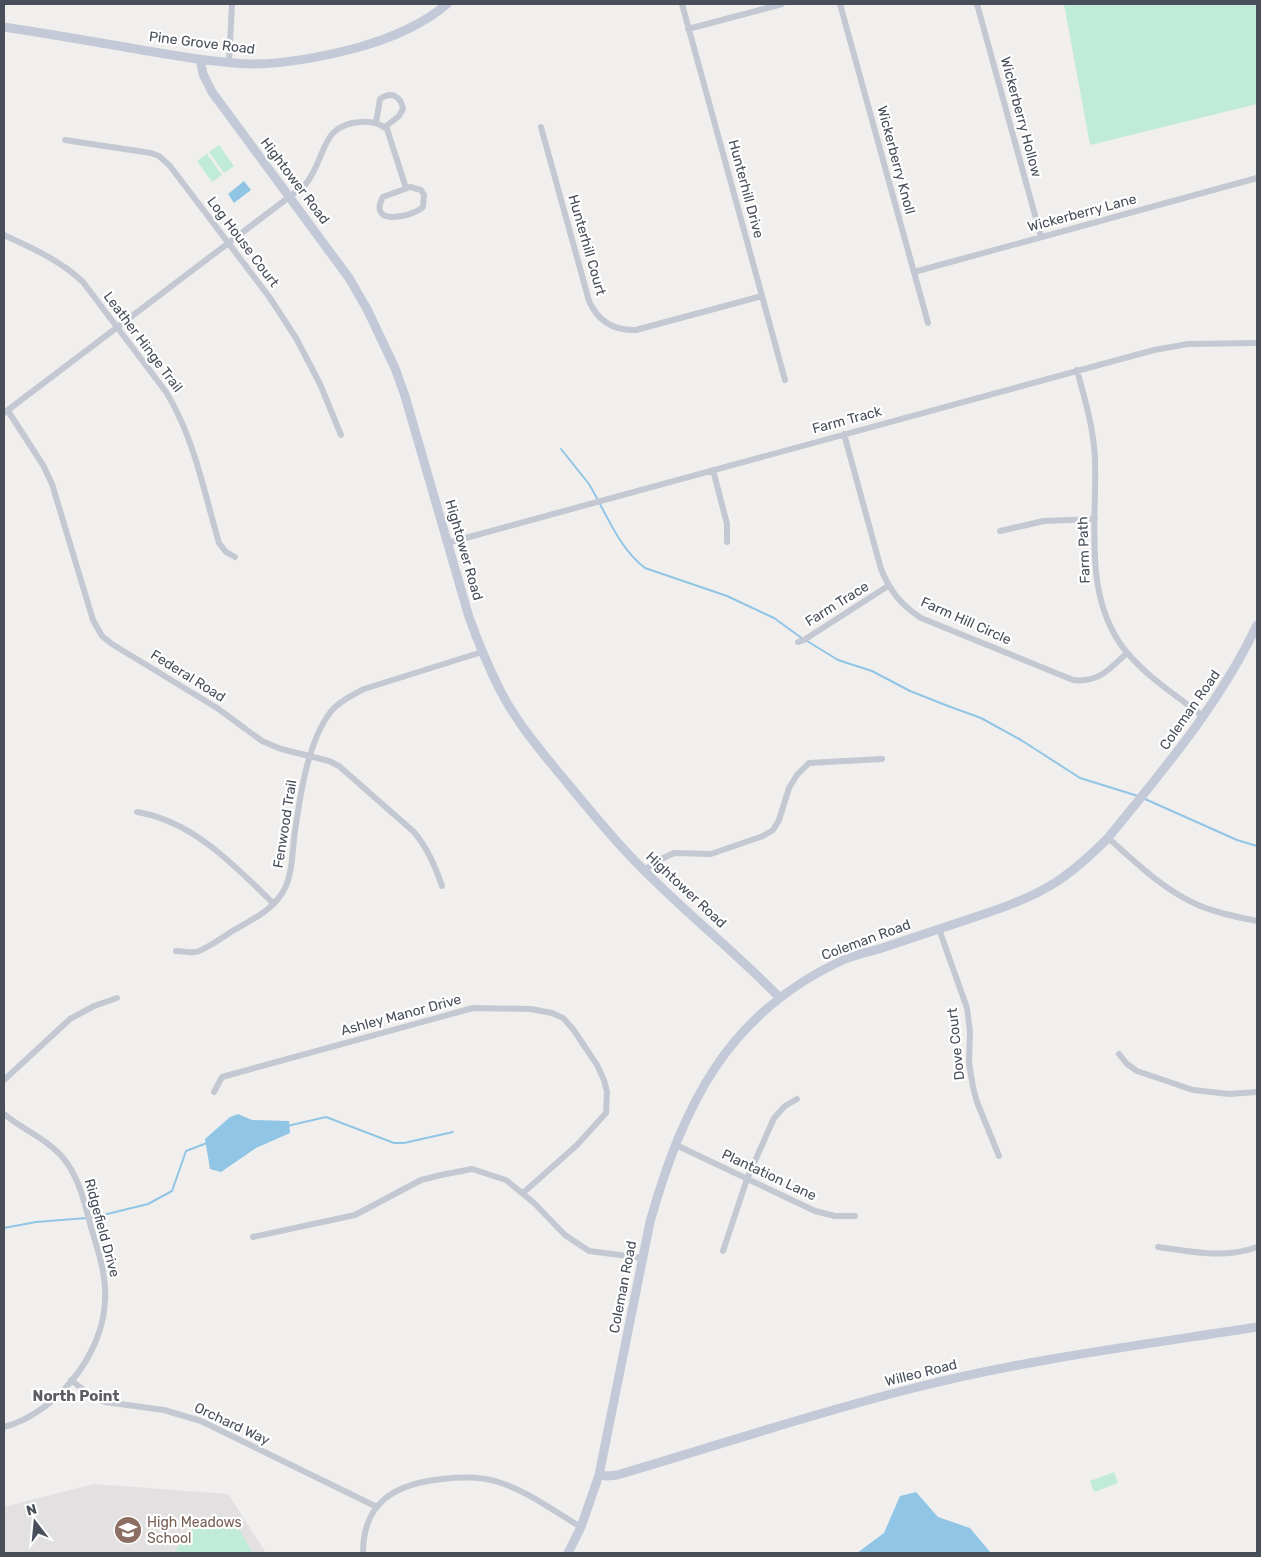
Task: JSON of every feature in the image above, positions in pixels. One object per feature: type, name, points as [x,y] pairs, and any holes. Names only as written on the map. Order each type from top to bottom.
[{"type":"street","points":[[229,62],[232,4]]},
{"type":"street","name":"Pine Grove Road","points":[[4,26],[200,59],[252,64],[274,63],[296,61],[345,51],[386,39],[408,30],[429,18],[447,4]]},
{"type":"street","name":"Hunterhill Drive","points":[[682,4],[785,380]]},
{"type":"street","points":[[688,29],[782,4]]},
{"type":"street","name":"Wickerberry Knoll","points":[[840,4],[928,324]]},
{"type":"street","name":"Wickerberry Hollow","points":[[977,4],[1041,237]]},
{"type":"street","name":"Hightower Road","points":[[200,59],[203,74],[212,92],[349,278],[384,342],[405,396],[469,617],[482,652],[501,691],[523,727],[602,824],[644,870],[779,997]]},
{"type":"street","points":[[376,123],[380,99],[390,95],[395,96],[402,103],[403,109],[399,116],[384,127]]},
{"type":"street","points":[[6,412],[290,198],[311,177],[327,140],[338,128],[350,123],[368,122],[384,127],[390,134],[406,188]]},
{"type":"street","name":"Hunterhill Court","points":[[541,127],[589,301],[594,312],[603,322],[618,329],[636,330],[762,296]]},
{"type":"street","name":"Log House Court","points":[[65,140],[144,151],[159,156],[170,166],[270,298],[296,338],[320,384],[341,435]]},
{"type":"street","name":"Wickerberry Lane","points":[[914,272],[1257,178]]},
{"type":"street","points":[[410,187],[421,190],[424,195],[423,207],[419,211],[394,218],[388,218],[382,214],[380,202],[383,197],[406,188],[410,187]]},
{"type":"street","name":"Leather Hinge Trail","points":[[4,235],[70,269],[118,328],[166,392],[177,410],[188,435],[219,543],[226,552],[235,557]]},
{"type":"street","name":"Farm Track","points":[[447,543],[1154,350],[1188,344],[1257,343]]},
{"type":"street","name":"Farm Path","points":[[1077,370],[1089,413],[1093,438],[1096,570],[1099,596],[1110,626],[1127,653],[1148,674],[1204,717]]},
{"type":"street","name":"Federal Road","points":[[6,412],[43,465],[52,484],[93,620],[102,636],[217,708],[262,741],[281,749],[329,761],[339,766],[414,832],[429,853],[442,886]]},
{"type":"street","name":"Farm Hill Circle","points":[[844,434],[881,569],[888,586],[902,604],[921,618],[1073,680],[1085,681],[1097,678],[1127,653]]},
{"type":"street","points":[[713,470],[727,524],[728,542]]},
{"type":"street","points":[[1000,531],[1044,521],[1095,519]]},
{"type":"street","name":"Farm Trace","points":[[798,642],[888,586]]},
{"type":"street","name":"Coleman Road","points":[[568,1553],[581,1527],[599,1475],[650,1222],[661,1184],[676,1145],[701,1091],[721,1058],[748,1025],[779,997],[812,975],[845,959],[1002,908],[1037,893],[1091,856],[1108,838],[1204,717],[1234,671],[1257,625]]},
{"type":"street","name":"Fenwood Trail","points":[[176,951],[197,952],[261,915],[274,904],[284,890],[290,874],[298,804],[311,756],[324,720],[335,707],[349,696],[364,689],[482,652]]},
{"type":"street","points":[[644,870],[661,859],[674,854],[711,854],[763,836],[773,830],[779,820],[789,788],[797,774],[809,763],[882,759]]},
{"type":"street","points":[[136,812],[151,814],[206,842],[228,859],[274,904]]},
{"type":"street","points":[[1108,838],[1162,885],[1181,896],[1215,912],[1257,921]]},
{"type":"street","name":"Dove Court","points":[[939,929],[967,1008],[970,1032],[969,1063],[975,1094],[999,1156]]},
{"type":"street","points":[[4,1080],[70,1019],[94,1006],[118,998]]},
{"type":"street","name":"Ashley Manor Drive","points":[[214,1092],[222,1077],[473,1008],[552,1012],[563,1018],[597,1065],[607,1092],[606,1112],[577,1145],[523,1193]]},
{"type":"street","points":[[1120,1054],[1127,1064],[1138,1071],[1193,1090],[1229,1094],[1257,1092]]},
{"type":"street","points":[[723,1251],[747,1179],[774,1118],[785,1106],[797,1099]]},
{"type":"street","name":"Ridgefield Drive","points":[[4,1114],[50,1145],[72,1170],[82,1192],[103,1270],[105,1302],[103,1322],[92,1350],[71,1380],[44,1408],[30,1417],[4,1427]]},
{"type":"street","name":"Plantation Lane","points":[[676,1145],[815,1211],[835,1216],[855,1216]]},
{"type":"street","points":[[253,1237],[355,1215],[420,1180],[441,1174],[472,1170],[506,1180],[534,1202],[565,1235],[589,1251],[643,1258]]},
{"type":"street","points":[[1158,1247],[1224,1254],[1236,1253],[1257,1247]]},
{"type":"street","name":"Willeo Road","points":[[599,1475],[616,1475],[916,1388],[1012,1367],[1257,1327]]},
{"type":"street","name":"Orchard Way","points":[[71,1380],[89,1394],[105,1402],[164,1410],[201,1421],[377,1507]]},
{"type":"street","points":[[363,1553],[366,1530],[377,1507],[393,1492],[412,1483],[455,1477],[478,1478],[498,1482],[516,1489],[581,1527]]},
{"type":"shaded area","name":"High Meadows School","points":[[94,1484],[228,1494],[266,1553],[4,1553],[4,1507]]},
{"type":"green space","points":[[1064,4],[1257,4],[1257,104],[1090,145]]},
{"type":"green space","points":[[219,145],[234,166],[224,173],[209,152]]},
{"type":"green space","points":[[207,154],[222,175],[212,182],[197,161]]},
{"type":"green space","points":[[1114,1472],[1118,1483],[1094,1492],[1090,1481]]},
{"type":"green space","points":[[219,1516],[233,1519],[253,1553],[174,1553],[195,1521]]},
{"type":"water","points":[[244,181],[251,190],[234,203],[228,194]]},
{"type":"water","points":[[238,1114],[252,1120],[289,1121],[290,1133],[256,1148],[221,1172],[210,1169],[205,1139],[230,1117]]},
{"type":"water","points":[[916,1492],[938,1517],[970,1528],[991,1553],[857,1553],[884,1533],[900,1496]]},
{"type":"waterway","points":[[561,449],[589,484],[598,500]]},
{"type":"waterway","points":[[600,504],[625,547],[645,568],[727,596],[774,618],[803,639]]},
{"type":"waterway","points":[[807,641],[838,660],[872,671],[910,691],[981,718],[1021,740],[1080,778],[1138,796]]},
{"type":"waterway","points":[[1145,799],[1237,840],[1257,846]]},
{"type":"waterway","points":[[287,1126],[326,1117],[394,1143],[404,1143],[453,1132]]},
{"type":"waterway","points":[[91,1218],[148,1204],[172,1191],[186,1151],[207,1143]]},
{"type":"waterway","points":[[4,1228],[36,1222],[87,1218]]},
{"type":"place","name":"High Meadows School","points":[[128,1530]]},
{"type":"district","name":"North Point","points":[[76,1396]]}]
